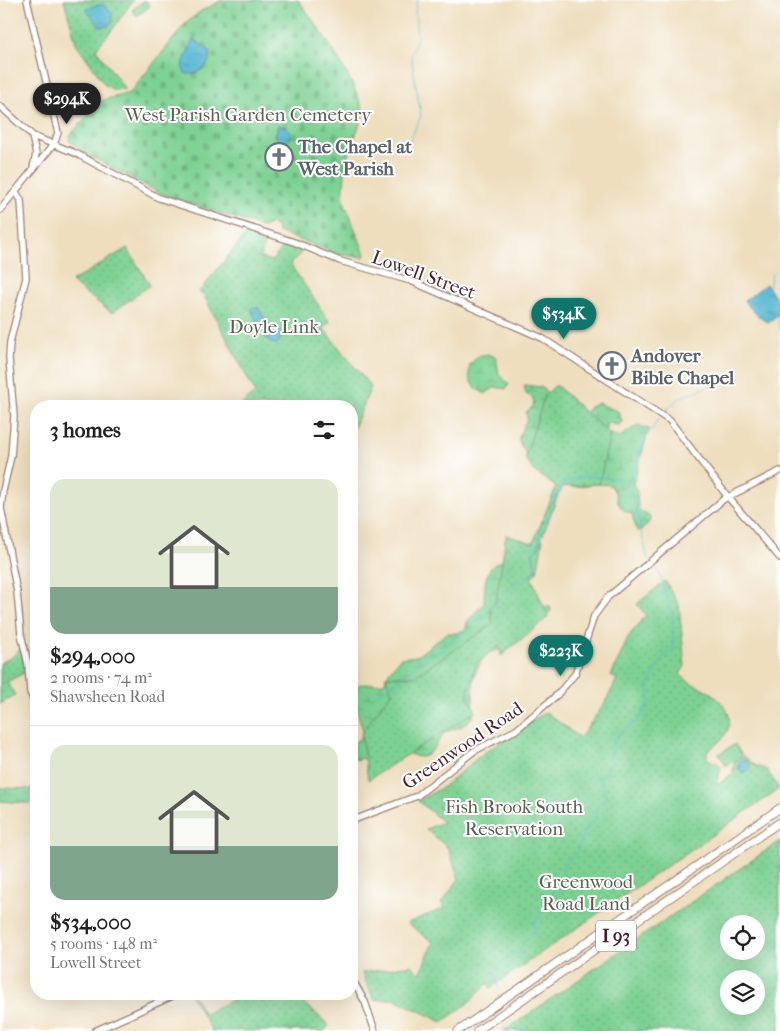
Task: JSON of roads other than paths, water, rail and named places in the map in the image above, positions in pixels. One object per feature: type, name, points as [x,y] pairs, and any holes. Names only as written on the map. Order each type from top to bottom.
[{"type":"highway","name":"I 93","points":[[458,1031],[780,808]]},
{"type":"highway","name":"I 93","points":[[477,1031],[780,822]]},
{"type":"main road","points":[[0,210],[57,138],[57,129],[27,0]]},
{"type":"main road","name":"Lowell Street","points":[[0,106],[29,133],[75,152],[159,198],[294,242],[340,261],[402,278],[535,334],[670,421],[728,497],[780,558]]},
{"type":"main road","points":[[29,133],[36,145],[33,170]]},
{"type":"main road","points":[[16,192],[20,200],[26,278],[10,342],[9,359],[14,416],[11,456],[1,508],[17,592],[21,634],[28,664],[30,692]]},
{"type":"main road","name":"Greenwood Road","points":[[358,818],[421,794],[474,751],[516,730],[558,695],[575,674],[594,616],[608,597],[728,497],[780,471]]},
{"type":"main road","points":[[358,989],[365,1002],[375,1031]]},
{"type":"main road","points":[[95,1031],[164,1000]]},
{"type":"water","points":[[104,5],[112,14],[113,22],[108,26],[100,27],[87,11],[88,8]]},
{"type":"water","points":[[193,39],[209,50],[211,55],[208,63],[199,72],[186,74],[182,67]]},
{"type":"water","points":[[278,125],[286,127],[291,133],[291,138],[287,142],[279,142],[276,134]]},
{"type":"water","points":[[766,284],[778,300],[780,314],[768,322],[760,318],[744,301]]},
{"type":"water","points":[[253,307],[258,308],[267,322],[281,334],[281,339],[277,344],[272,343],[264,336],[251,309]]},
{"type":"water","points":[[744,760],[750,766],[744,772],[738,766]]},
{"type":"waterway","points":[[410,140],[421,116],[411,55],[417,38],[415,12],[417,0]]},
{"type":"waterway","points":[[769,288],[772,274]]},
{"type":"waterway","points":[[778,315],[780,330]]},
{"type":"waterway","points":[[665,411],[681,397],[707,387]]},
{"type":"waterway","points":[[627,485],[648,432],[659,418]]},
{"type":"waterway","points":[[375,695],[394,684],[416,665],[443,649],[456,637],[468,631],[472,622],[478,622],[512,586],[526,575],[533,573],[536,568],[531,554],[532,549],[539,542],[541,528],[549,518],[555,496],[561,492],[564,482],[587,476],[621,479],[632,494],[648,559]]},
{"type":"waterway","points":[[499,989],[494,975],[514,952],[518,953],[527,938],[536,934],[533,922],[541,919],[540,909],[548,906],[560,890],[564,881],[562,868],[577,851],[587,825],[595,821],[597,805],[605,799],[606,793],[599,781],[601,777],[608,773],[613,741],[619,733],[638,721],[649,701],[649,684],[663,657],[673,650],[673,615],[658,570],[651,564]]},
{"type":"waterway","points":[[502,1031],[511,1018]]},
{"type":"place","name":"The Chapel at West Parish","points":[[279,157]]},
{"type":"place","name":"Andover Bible Chapel","points":[[612,366]]},
{"type":"park label","name":"West Parish Garden Cemetery","points":[[248,114]]},
{"type":"park label","name":"Doyle Link","points":[[274,326]]},
{"type":"park label","name":"Fish Brook South Reservation","points":[[514,817]]},
{"type":"park label","name":"Greenwood Road Land","points":[[586,892]]}]
